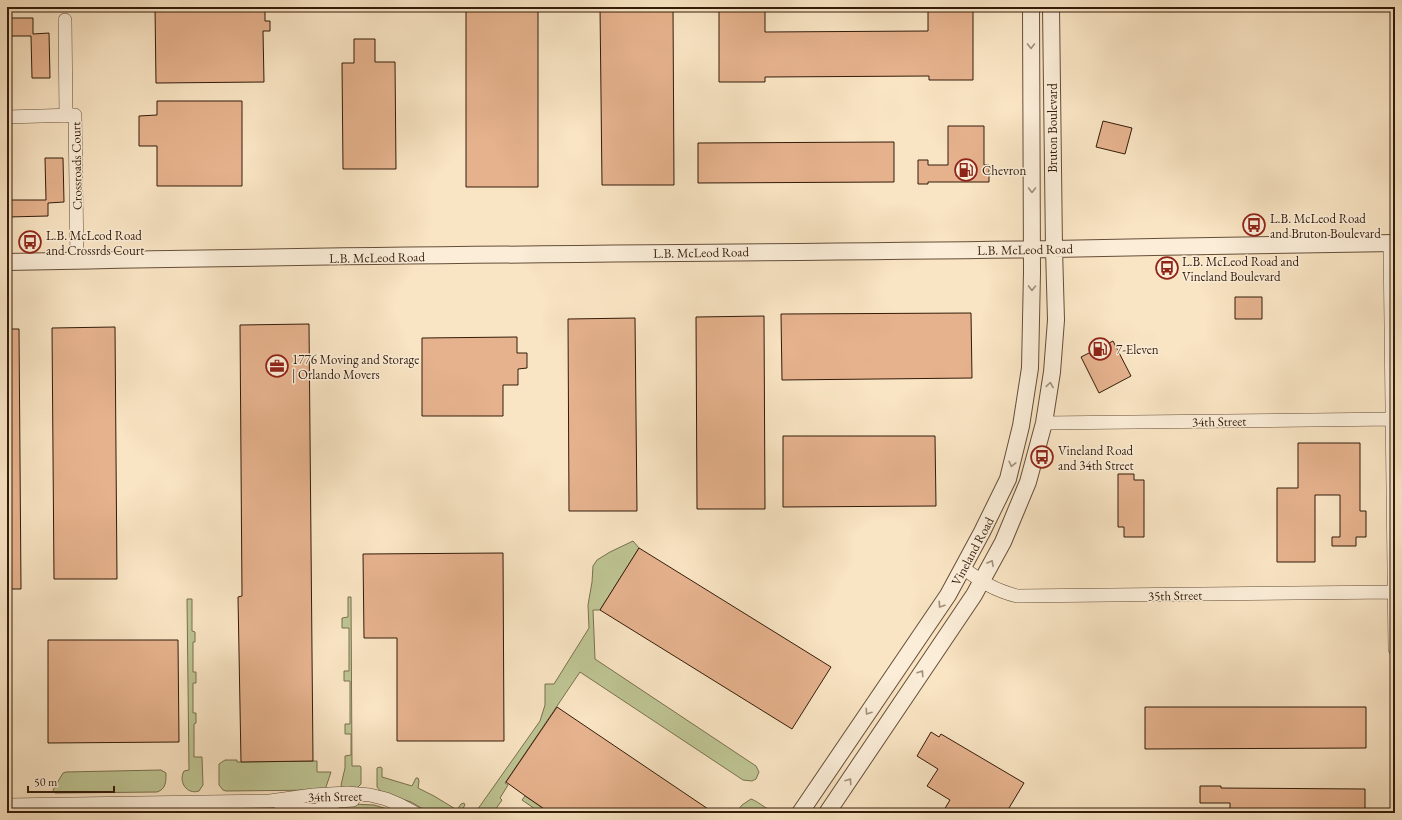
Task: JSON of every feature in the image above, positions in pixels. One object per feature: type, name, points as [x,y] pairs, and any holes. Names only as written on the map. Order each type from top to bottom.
[{"type":"street","name":"Bruton Boulevard","points":[[1031,7],[1032,249]]},
{"type":"street","name":"Bruton Boulevard","points":[[1051,7],[1054,249]]},
{"type":"street","points":[[65,20],[66,116]]},
{"type":"street","name":"Crossroads Court","points":[[7,117],[75,116],[77,261]]},
{"type":"street","name":"L.B. McLeod Road","points":[[7,262],[1054,249],[1392,243]]},
{"type":"street","points":[[1392,243],[1395,649]]},
{"type":"street","name":"Vineland Road","points":[[800,813],[948,595],[982,532],[1008,479],[1021,426],[1030,368],[1032,249]]},
{"type":"street","name":"Vineland Road","points":[[827,813],[962,613],[1003,542],[1028,482],[1044,423],[1052,372],[1056,320],[1054,249]]},
{"type":"street","name":"34th Street","points":[[1044,423],[1393,419]]},
{"type":"street","name":"35th Street","points":[[963,568],[1000,592],[1017,596],[1394,592]]},
{"type":"street","name":"34th Street","points":[[7,805],[270,801],[314,795],[347,794],[370,795],[400,805],[415,813]]},
{"type":"street","name":"34th Street","points":[[270,801],[317,812],[338,801],[366,800],[393,806],[400,805]]},
{"type":"street","points":[[170,803],[183,808],[190,813]]},
{"type":"green space","points":[[633,541],[639,548],[600,610],[593,610],[595,659],[756,766],[759,772],[756,779],[752,781],[743,780],[580,672],[505,783],[508,785],[500,798],[502,800],[493,813],[475,813],[540,721],[545,705],[545,684],[554,684],[589,628],[588,605],[593,566],[597,560]]},
{"type":"green space","points":[[348,597],[351,597],[352,766],[361,767],[361,784],[356,789],[342,787],[341,785],[345,768],[345,756],[351,755],[351,734],[345,734],[345,724],[350,724],[350,681],[344,681],[344,671],[349,671],[349,628],[342,628],[342,618],[348,617]]},
{"type":"green space","points":[[187,599],[192,599],[192,631],[195,632],[195,642],[193,642],[193,672],[196,672],[196,683],[193,683],[193,713],[196,713],[196,723],[194,724],[194,757],[202,757],[203,785],[199,791],[195,792],[185,787],[182,779],[184,771],[189,770]]},
{"type":"green space","points":[[225,760],[237,760],[237,762],[317,761],[317,772],[331,772],[326,787],[323,790],[226,791],[219,785],[219,764]]},
{"type":"green space","points":[[377,768],[382,768],[382,777],[412,786],[416,778],[418,778],[418,788],[457,810],[461,804],[464,803],[465,805],[460,813],[430,813],[411,802],[381,792],[377,787]]},
{"type":"green space","points":[[161,770],[166,773],[166,782],[164,787],[157,792],[55,793],[53,790],[63,773],[66,772]]},
{"type":"green space","points":[[525,796],[550,813],[541,813],[522,800]]},
{"type":"green space","points":[[751,799],[768,809],[778,811],[779,813],[736,813],[742,805]]},
{"type":"green space","points":[[351,804],[374,805],[401,813],[345,811],[337,808]]},
{"type":"building","points":[[155,7],[265,7],[265,21],[270,21],[270,31],[263,31],[264,82],[156,83]]},
{"type":"building","points":[[466,7],[538,7],[538,187],[466,187]]},
{"type":"building","points":[[600,7],[673,7],[674,185],[602,185]]},
{"type":"building","points":[[719,7],[765,7],[765,32],[928,31],[928,7],[973,7],[973,80],[929,80],[929,76],[765,77],[765,82],[719,82]]},
{"type":"building","points":[[7,18],[33,18],[33,34],[49,33],[50,78],[32,78],[31,36],[7,36]]},
{"type":"building","points":[[354,39],[375,39],[375,62],[395,62],[396,169],[343,169],[342,63],[354,63]]},
{"type":"building","points":[[157,101],[242,101],[242,186],[157,186],[157,146],[139,146],[139,116],[157,115]]},
{"type":"building","points":[[1103,121],[1132,128],[1125,154],[1096,147]]},
{"type":"building","points":[[948,126],[984,126],[984,165],[989,165],[989,182],[928,182],[928,184],[918,184],[918,160],[928,160],[928,165],[948,165]]},
{"type":"building","points":[[894,142],[894,182],[698,183],[698,143]]},
{"type":"building","points":[[45,158],[63,158],[64,202],[48,203],[48,216],[8,217],[8,200],[46,200]]},
{"type":"building","points":[[1235,297],[1262,297],[1262,319],[1235,319]]},
{"type":"building","points":[[971,313],[972,378],[782,380],[781,314]]},
{"type":"building","points":[[764,316],[765,509],[697,509],[696,317]]},
{"type":"building","points":[[635,318],[637,511],[569,511],[568,319]]},
{"type":"building","points":[[309,324],[313,761],[241,762],[238,597],[242,596],[240,325]]},
{"type":"building","points":[[115,327],[117,579],[54,579],[52,328]]},
{"type":"building","points":[[7,329],[19,329],[21,589],[7,589]]},
{"type":"building","points":[[517,337],[517,353],[527,353],[527,368],[518,369],[518,385],[503,385],[503,416],[422,416],[422,338]]},
{"type":"building","points":[[1113,341],[1131,376],[1099,393],[1081,357]]},
{"type":"building","points":[[783,436],[935,436],[936,506],[783,507]]},
{"type":"building","points":[[1298,443],[1360,443],[1360,511],[1366,511],[1366,537],[1356,537],[1356,546],[1332,546],[1332,537],[1340,537],[1340,495],[1315,495],[1315,562],[1277,562],[1277,488],[1298,488]]},
{"type":"building","points":[[1118,474],[1134,474],[1134,480],[1144,480],[1144,537],[1124,537],[1124,527],[1118,527]]},
{"type":"building","points":[[639,548],[831,667],[792,729],[600,610]]},
{"type":"building","points":[[503,553],[504,741],[397,741],[397,638],[364,638],[363,554]]},
{"type":"building","points":[[48,640],[178,640],[179,742],[48,743]]},
{"type":"building","points":[[557,707],[714,813],[550,813],[506,782]]},
{"type":"building","points":[[1145,707],[1366,707],[1366,748],[1145,749]]},
{"type":"building","points":[[931,732],[939,737],[941,734],[1024,783],[1006,813],[949,813],[944,810],[950,800],[927,786],[938,769],[917,756]]},
{"type":"building","points":[[1200,786],[1221,786],[1221,788],[1365,789],[1365,813],[1230,813],[1230,803],[1200,803]]},
{"type":"place","name":"Chevron","points":[[966,170]]},
{"type":"place","name":"L.B. McLeod Road and Bruton Boulevard","points":[[1254,225]]},
{"type":"place","name":"L.B. McLeod Road and Crossrds Court","points":[[30,242]]},
{"type":"place","name":"L.B. McLeod Road and Vineland Boulevard","points":[[1167,268]]},
{"type":"place","name":"7-Eleven","points":[[1100,349]]},
{"type":"place","name":"1776 Moving and Storage | Orlando Movers","points":[[277,366]]},
{"type":"place","name":"Vineland Road and 34th Street","points":[[1042,457]]}]
